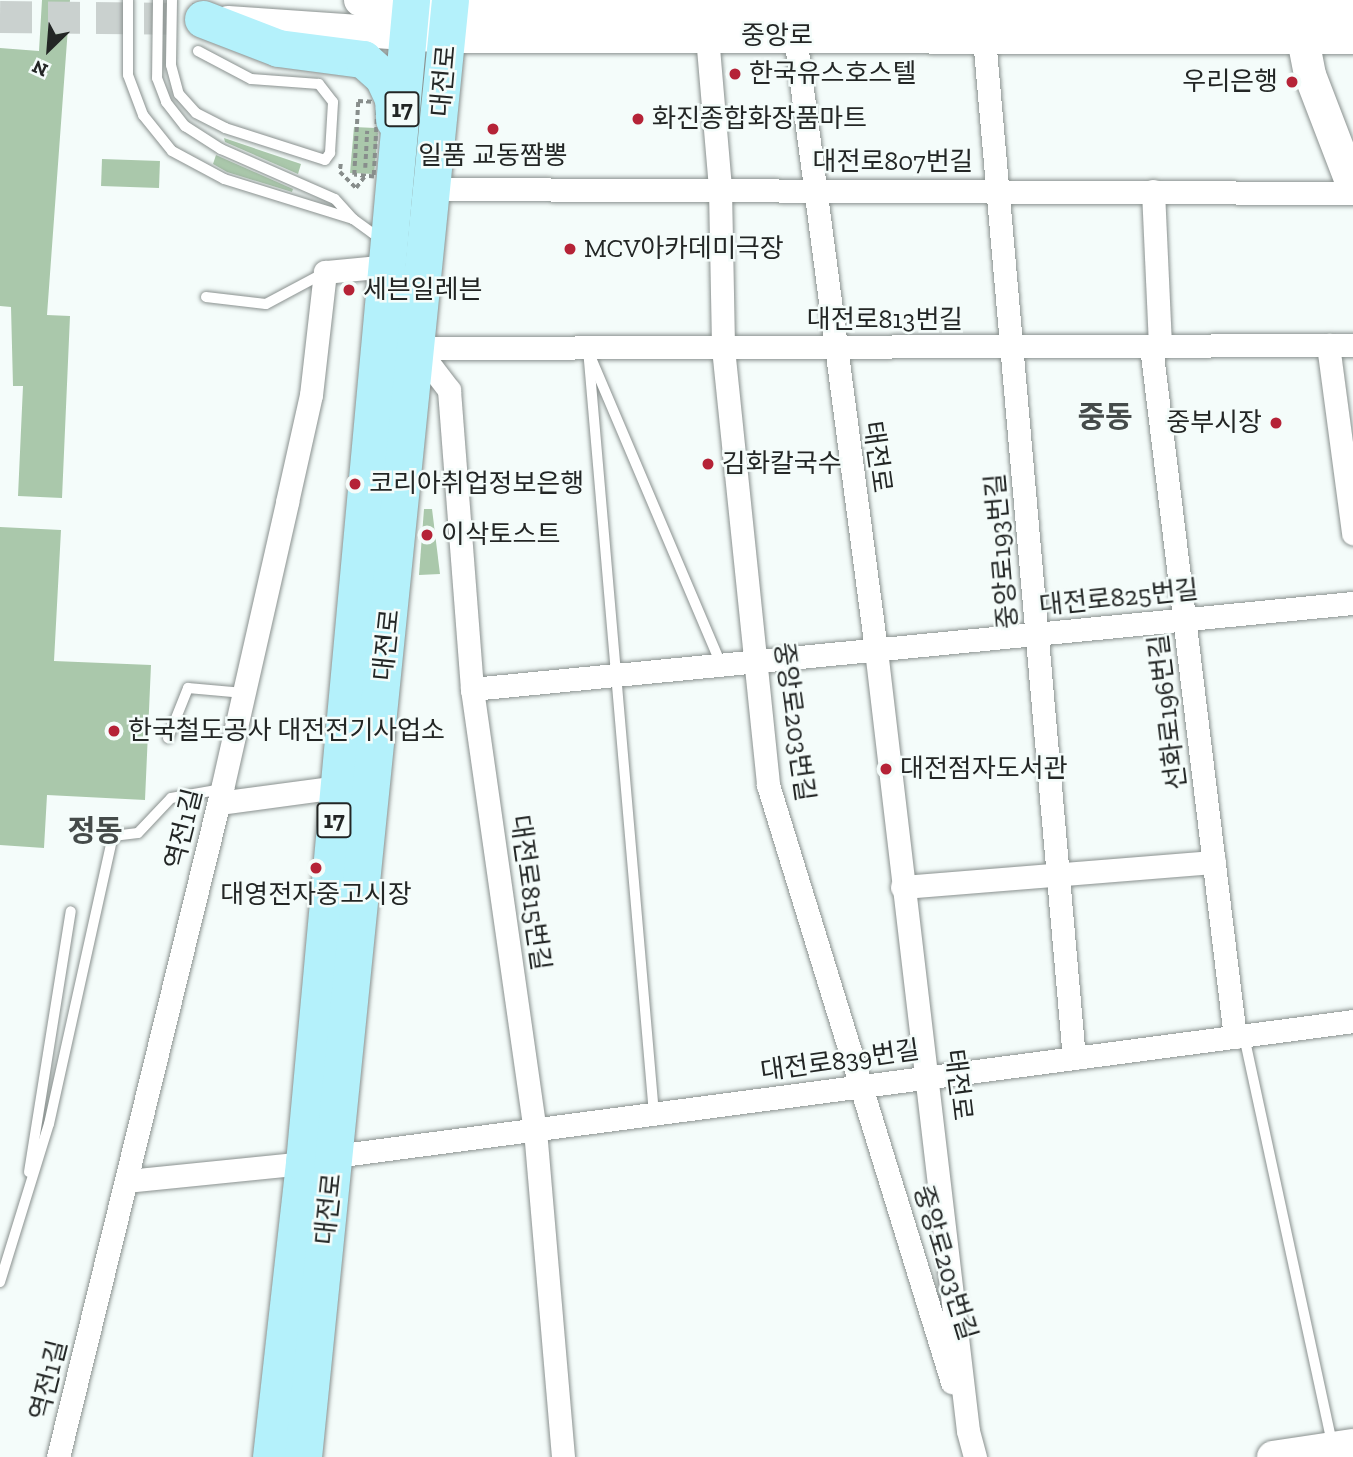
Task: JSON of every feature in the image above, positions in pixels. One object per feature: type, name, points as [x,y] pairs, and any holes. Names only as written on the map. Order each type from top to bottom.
[{"type":"main road","name":"중앙로","points":[[360,0],[410,15]]},
{"type":"main road","name":"중앙로","points":[[200,35],[410,15],[987,17],[1328,23]]},
{"type":"main road","name":"대전로","points":[[303,1457],[337,787],[389,256],[378,179],[410,15]]},
{"type":"main road","name":"대전로","points":[[271,1457],[319,1159],[416,348],[450,16]]},
{"type":"main road","points":[[1328,23],[1310,75],[1353,187]]},
{"type":"main road","points":[[200,35],[363,59],[383,77],[393,98],[378,179]]},
{"type":"main road","points":[[1273,1457],[1343,1446]]},
{"type":"street","name":"중앙로203번길","points":[[705,16],[720,188],[723,348],[768,785],[968,1431]]},
{"type":"street","name":"태전로","points":[[790,16],[876,650],[902,887],[930,1078],[968,1431],[975,1457]]},
{"type":"street","name":"중앙로193번길","points":[[987,17],[998,190],[1074,1058]]},
{"type":"street","name":"대전로807번길","points":[[433,189],[720,188],[1353,193]]},
{"type":"street","name":"선화로196번길","points":[[1153,191],[1155,346],[1214,862],[1240,1037]]},
{"type":"street","points":[[325,272],[389,256]]},
{"type":"street","name":"역전1길","points":[[58,1457],[221,796],[311,395],[325,272]]},
{"type":"street","points":[[1328,345],[1353,533]]},
{"type":"street","name":"대전로813번길","points":[[416,348],[1353,345]]},
{"type":"street","name":"대전로815번길","points":[[416,348],[449,390],[472,689],[535,1130],[563,1457]]},
{"type":"street","name":"대전로825번길","points":[[472,689],[1353,603]]},
{"type":"street","points":[[221,796],[337,787]]},
{"type":"street","points":[[902,887],[1214,862]]},
{"type":"street","name":"대전로839번길","points":[[127,1181],[319,1159],[1353,1021]]},
{"type":"lane","points":[[128,0],[128,75],[143,115],[172,151],[224,179],[353,219]]},
{"type":"lane","points":[[158,0],[157,78],[166,102],[185,126],[221,149],[335,199],[389,256]]},
{"type":"lane","points":[[172,0],[171,65],[179,94],[196,113],[225,128],[325,160],[330,153],[332,102],[319,84],[251,79],[200,35]]},
{"type":"lane","points":[[206,297],[266,304],[325,272]]},
{"type":"lane","points":[[587,349],[721,665]]},
{"type":"lane","points":[[587,349],[654,1114]]},
{"type":"lane","points":[[168,738],[188,688],[244,693]]},
{"type":"lane","points":[[0,1282],[49,1124],[113,836],[138,833],[171,798],[221,796]]},
{"type":"lane","points":[[23,1210],[71,911]]},
{"type":"lane","points":[[1240,1037],[1343,1446]]},
{"type":"path","points":[[368,113],[369,101],[358,101],[354,175],[378,179]]},
{"type":"path","points":[[367,126],[378,179]]},
{"type":"path","points":[[356,188],[378,179]]},
{"type":"building","points":[[42,0],[70,0],[47,315],[70,316],[62,498],[18,496],[23,386],[13,386],[11,307],[0,306],[0,48],[39,51]]},
{"type":"building","points":[[354,127],[375,128],[378,133],[374,174],[350,173]]},
{"type":"building","points":[[224,138],[301,164],[298,174],[225,142]]},
{"type":"building","points":[[216,155],[293,189],[292,192],[227,172],[213,164]]},
{"type":"building","points":[[102,159],[160,161],[159,188],[101,186]]},
{"type":"building","points":[[424,509],[432,509],[440,574],[419,575]]},
{"type":"building","points":[[0,527],[61,530],[54,661],[151,665],[145,800],[47,795],[44,848],[0,845]]},
{"type":"tunnel","points":[[0,17],[203,19]]},
{"type":"place","name":"한국유스호스텔","points":[[735,74]]},
{"type":"place","name":"우리은행","points":[[1292,82]]},
{"type":"place","name":"화진종합화장품마트","points":[[638,119]]},
{"type":"place","name":"일품 교동짬뽕","points":[[493,129]]},
{"type":"place","name":"MCV아카데미극장","points":[[570,249]]},
{"type":"place","name":"세븐일레븐","points":[[349,290]]},
{"type":"place","name":"중부시장","points":[[1276,423]]},
{"type":"place","name":"김화칼국수","points":[[708,464]]},
{"type":"place","name":"코리아취업정보은행","points":[[355,484]]},
{"type":"place","name":"이삭토스트","points":[[427,535]]},
{"type":"place","name":"한국철도공사 대전전기사업소","points":[[114,731]]},
{"type":"place","name":"대전점자도서관","points":[[886,769]]},
{"type":"place","name":"대영전자중고시장","points":[[316,868]]},
{"type":"district","name":"중동","points":[[1105,417]]},
{"type":"district","name":"정동","points":[[95,831]]}]
